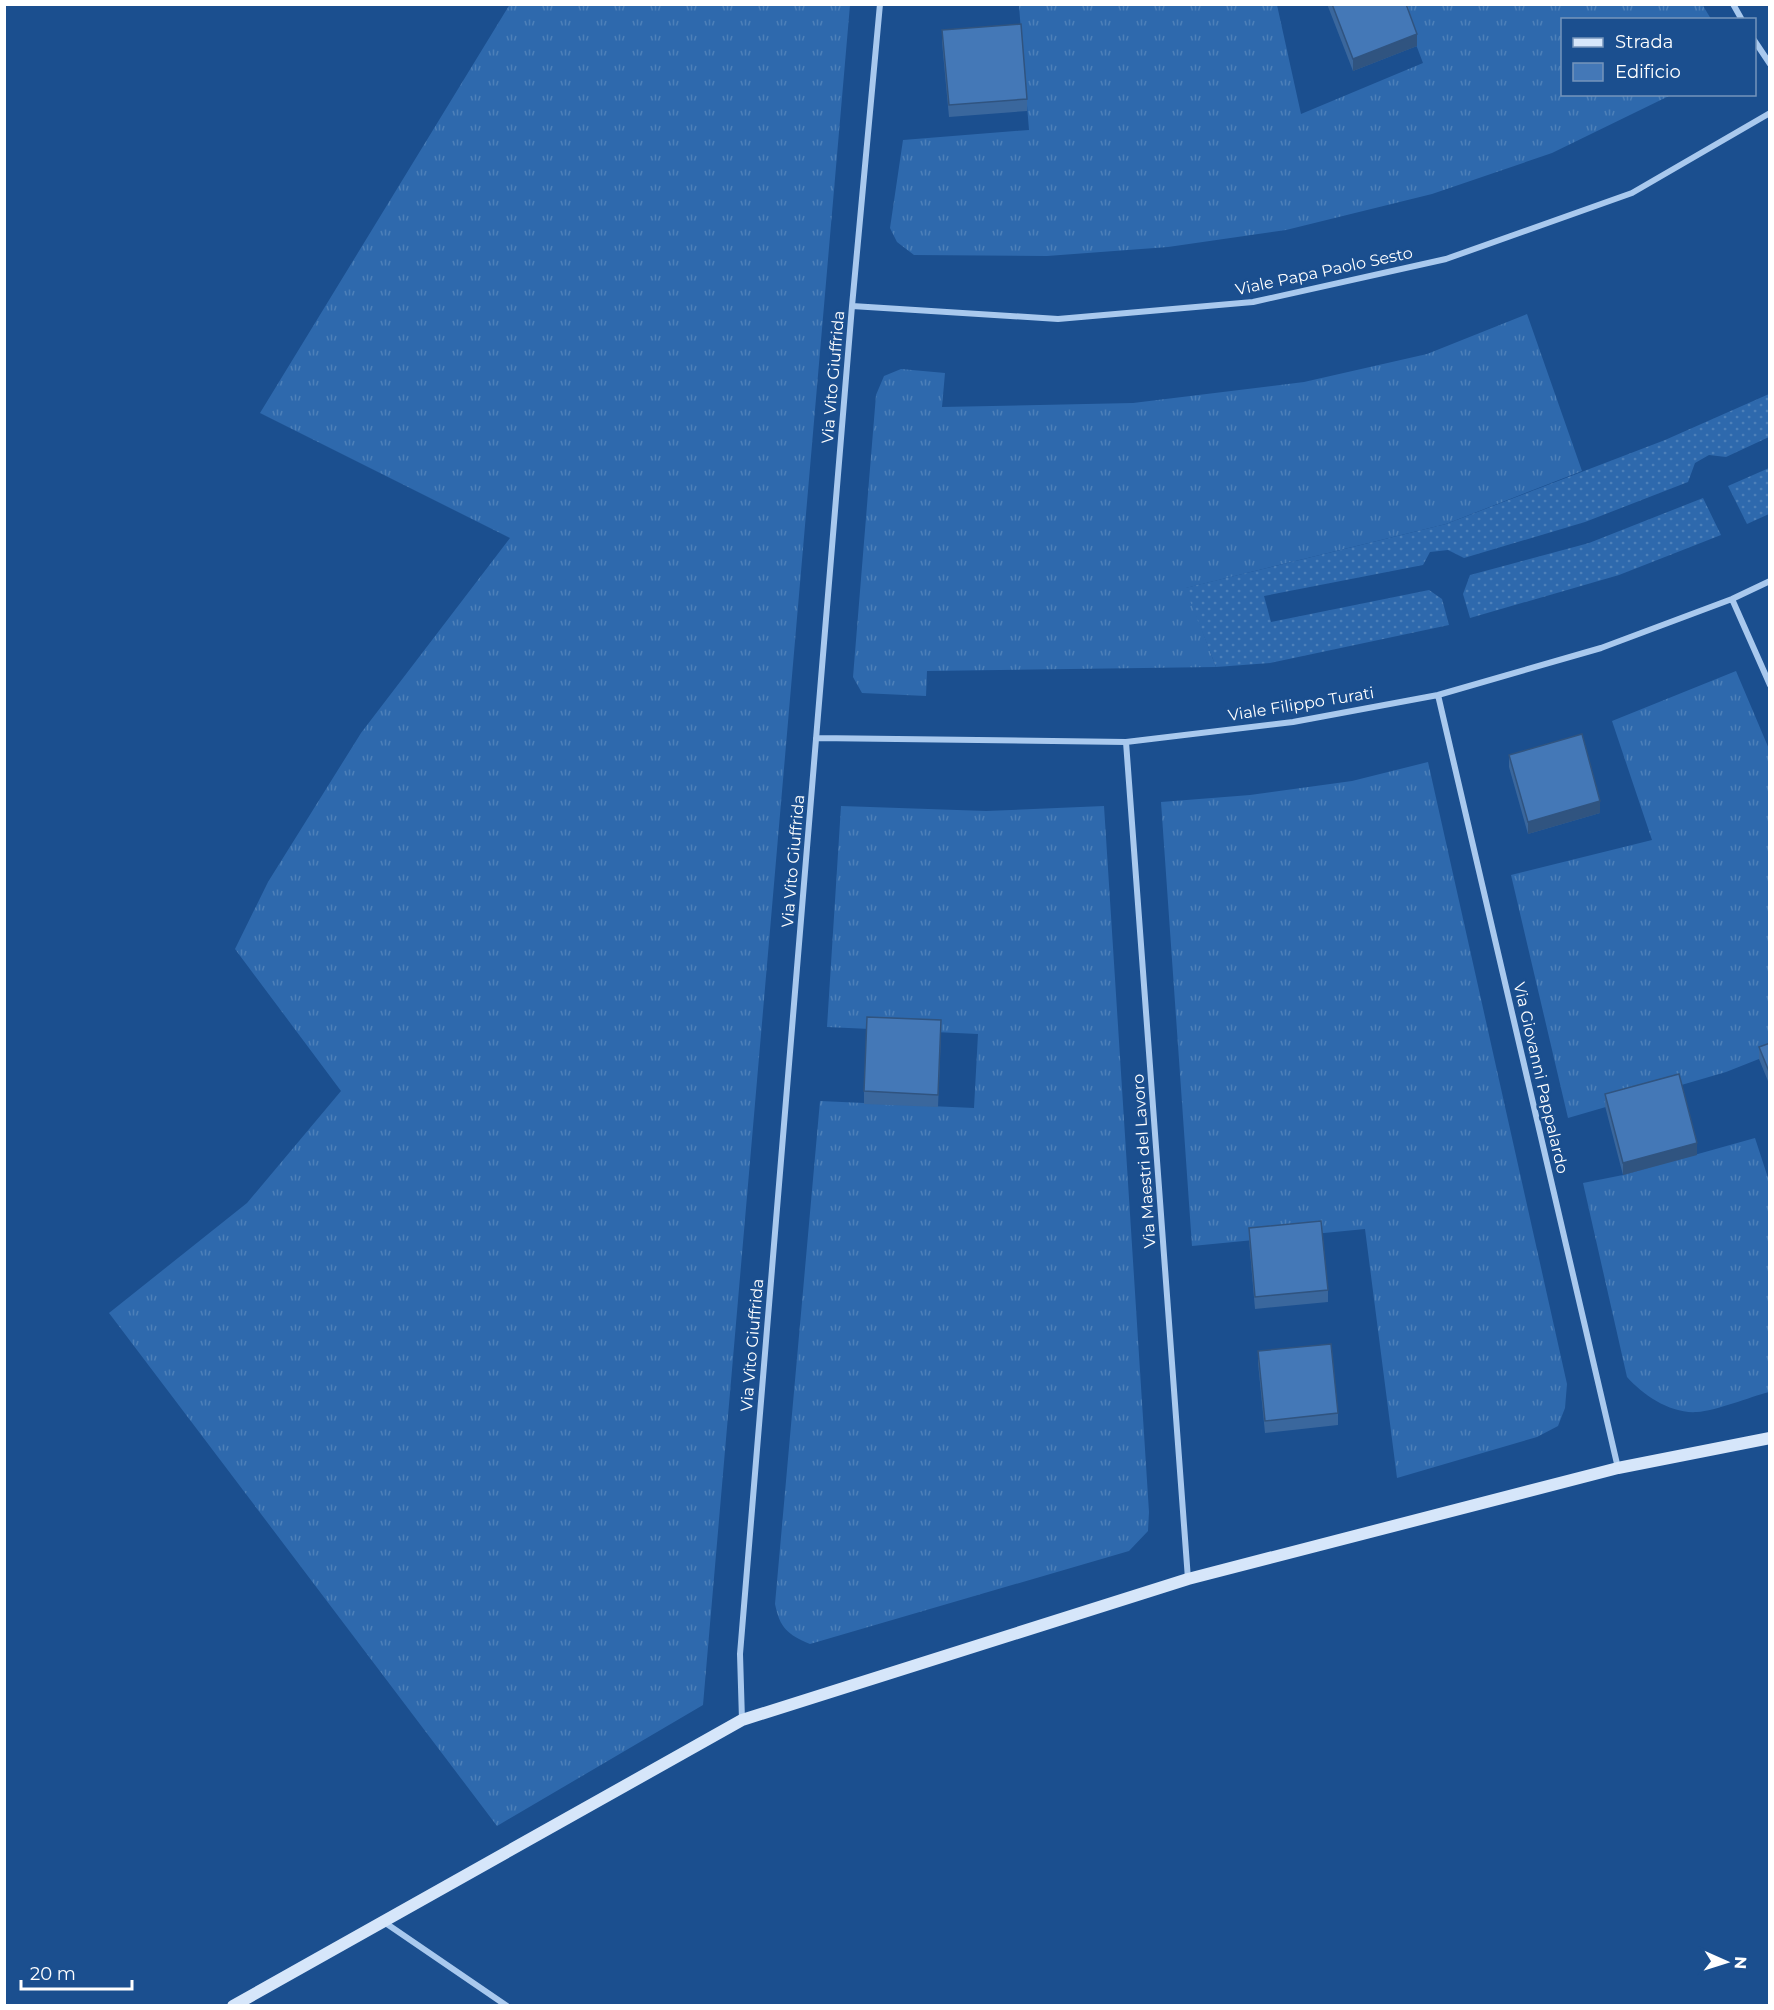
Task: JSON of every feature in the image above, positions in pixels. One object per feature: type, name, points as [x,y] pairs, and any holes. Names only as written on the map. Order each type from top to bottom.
[{"type":"main road","points":[[233,2006],[742,1720],[1188,1579],[1618,1468],[1770,1438]]},
{"type":"street","name":"Via Vito Giuffrida","points":[[742,1720],[740,1654],[852,306],[880,4]]},
{"type":"street","points":[[1733,4],[1741,18]]},
{"type":"street","points":[[1756,42],[1770,64]]},
{"type":"street","name":"Viale Papa Paolo Sesto","points":[[852,306],[1058,319],[1253,302],[1446,260],[1632,193],[1770,113]]},
{"type":"street","name":"Viale Filippo Turati","points":[[816,738],[1126,742],[1293,722],[1438,695],[1602,648],[1732,599],[1770,581]]},
{"type":"street","points":[[1732,599],[1770,685]]},
{"type":"street","name":"Via Giovanni Pappalardo","points":[[1438,695],[1618,1468]]},
{"type":"street","name":"Via Maestri del Lavoro","points":[[1126,742],[1188,1579]]},
{"type":"street","points":[[384,1922],[507,2006]]},
{"type":"green space","points":[[510,4],[850,5],[703,1705],[497,1826],[109,1313],[247,1203],[341,1091],[235,949],[268,882],[361,733],[510,538],[260,413]]},
{"type":"green space","points":[[1063,4],[1277,5],[1301,114],[1423,63],[1401,5],[1702,4],[1710,18],[1561,18],[1561,96],[1669,96],[1552,153],[1432,194],[1286,230],[1168,247],[1047,256],[914,255],[897,242],[890,228],[903,140],[1029,130],[1019,6]]},
{"type":"green space","points":[[1527,314],[1582,471],[1446,524],[1186,588],[1216,667],[927,671],[926,696],[862,693],[853,677],[876,395],[884,376],[901,369],[945,373],[942,407],[1133,403],[1304,382],[1427,354]]},
{"type":"green space","points":[[1769,394],[1769,437],[1726,457],[1709,455],[1695,463],[1688,482],[1585,522],[1464,558],[1448,550],[1430,552],[1423,565],[1264,596],[1271,622],[1429,590],[1442,599],[1449,625],[1270,663],[1216,667],[1185,588],[1446,524],[1665,440]]},
{"type":"green space","points":[[1769,468],[1769,514],[1747,524],[1728,486]]},
{"type":"green space","points":[[1703,498],[1721,535],[1619,575],[1470,618],[1463,594],[1470,575],[1589,543]]},
{"type":"green space","points":[[1736,671],[1769,749],[1769,1055],[1726,1072],[1568,1118],[1511,875],[1652,840],[1612,721]]},
{"type":"green space","points":[[1428,762],[1567,1384],[1565,1408],[1558,1426],[1537,1437],[1397,1478],[1365,1229],[1192,1246],[1161,802],[1250,795],[1352,781]]},
{"type":"green space","points":[[841,806],[986,811],[1104,806],[1149,1512],[1148,1531],[1129,1551],[810,1644],[790,1633],[782,1625],[775,1604],[820,1101],[974,1108],[978,1034],[827,1027]]},
{"type":"green space","points":[[1755,1138],[1769,1181],[1769,1392],[1704,1411],[1677,1410],[1649,1397],[1627,1377],[1583,1183],[1623,1175]]},
{"type":"building","points":[[1332,4],[1406,4],[1417,34],[1353,59]]},
{"type":"building","points":[[1021,24],[1027,99],[949,105],[942,30]]},
{"type":"building","points":[[1582,734],[1600,801],[1528,822],[1509,755]]},
{"type":"building","points":[[867,1017],[941,1020],[938,1095],[864,1091]]},
{"type":"building","points":[[1770,1043],[1770,1074],[1759,1047]]},
{"type":"building","points":[[1679,1074],[1697,1143],[1623,1163],[1605,1094]]},
{"type":"building","points":[[1321,1221],[1328,1290],[1255,1297],[1249,1228]]},
{"type":"building","points":[[1331,1344],[1338,1413],[1265,1421],[1258,1351]]}]
